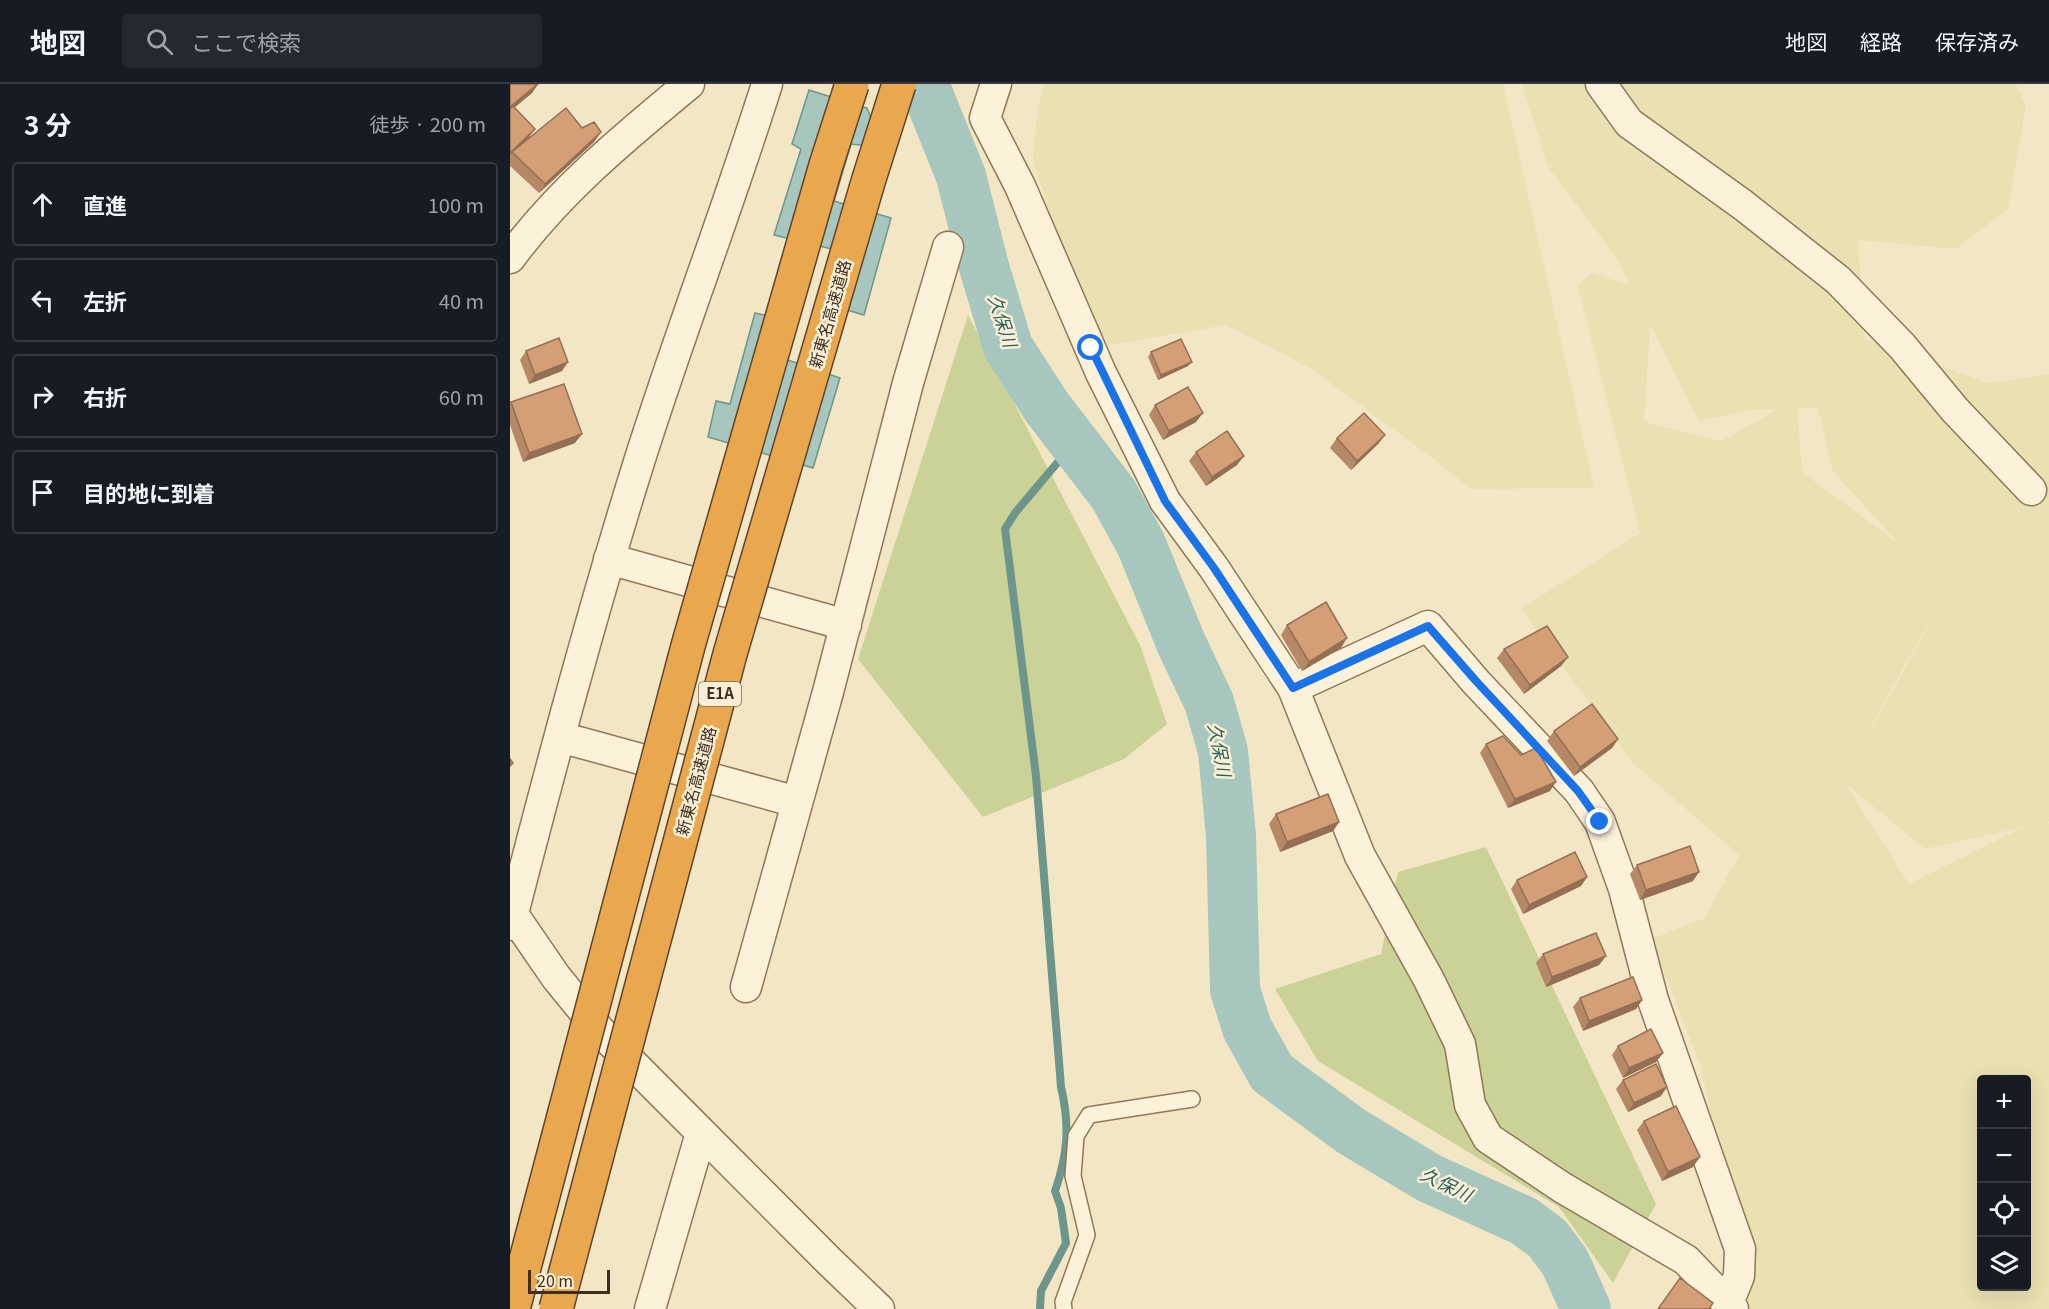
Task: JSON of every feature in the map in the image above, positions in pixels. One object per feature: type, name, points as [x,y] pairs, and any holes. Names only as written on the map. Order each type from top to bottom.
[{"type":"highway","name":"E1A","points":[[513,1309],[688,646],[826,165],[852,84]]},
{"type":"highway","name":"新東名高速道路","points":[[556,1309],[730,654],[868,182],[899,84]]},
{"type":"street","points":[[510,258],[523,239],[577,182],[619,142],[689,84]]},
{"type":"street","points":[[767,84],[719,232],[643,450],[609,559],[511,916],[600,1031],[879,1309]]},
{"type":"street","points":[[996,84],[985,118],[1020,186],[1101,373],[1165,501],[1214,568],[1293,688],[1360,856],[1429,980],[1460,1044],[1470,1105],[1488,1138],[1563,1188],[1686,1260],[1731,1306]]},
{"type":"street","points":[[1601,84],[1629,123],[1743,206],[1838,280],[1902,346],[1955,410],[2031,490]]},
{"type":"street","points":[[746,987],[846,625],[905,394],[948,247]]},
{"type":"street","points":[[609,559],[846,625]]},
{"type":"street","points":[[1293,688],[1428,626],[1578,791],[1600,822],[1624,890],[1653,1000],[1740,1250],[1739,1276],[1731,1306]]},
{"type":"street","points":[[560,737],[797,802]]},
{"type":"street","points":[[650,1309],[701,1133]]},
{"type":"lane","points":[[1064,1309],[1063,1302],[1087,1234],[1072,1176],[1077,1136],[1089,1115],[1192,1100]]},
{"type":"shaded area","points":[[1044,84],[1503,84],[1594,488],[1471,489],[1312,369],[1226,325],[1091,348],[1033,160],[1038,106]]},
{"type":"shaded area","points":[[1522,84],[2015,84],[2026,105],[2008,208],[1956,249],[1858,240],[1865,339],[1989,383],[2049,374],[2049,821],[2044,822],[2049,824],[2049,1309],[1727,1309],[1740,1249],[1701,1067],[1651,939],[1705,918],[1739,855],[1633,763],[1521,609],[1640,533],[1578,286],[1592,273],[1630,285],[1614,254],[1548,167]],"holes":[[[1650,324],[1699,421],[1752,410],[1779,409],[1722,441],[1644,422]],[[1797,408],[1818,408],[1833,471],[1898,543],[1802,472]],[[1931,621],[1860,750],[1890,691]],[[1845,783],[1925,849],[2024,827],[1909,884]]]},
{"type":"green space","points":[[968,315],[1140,645],[1167,724],[1124,759],[983,817],[858,659]]},
{"type":"green space","points":[[1486,847],[1656,1204],[1613,1283],[1559,1207],[1318,1061],[1275,989],[1381,954],[1398,872]]},
{"type":"water","points":[[809,90],[867,108],[874,126],[867,146],[851,144],[834,201],[891,218],[864,315],[820,302],[836,250],[774,235],[801,149],[792,144]]},
{"type":"water","points":[[755,313],[791,321],[782,358],[840,378],[813,468],[708,437],[716,401],[730,404]]},
{"type":"building","points":[[510,84],[538,84],[510,107]]},
{"type":"building","points":[[513,106],[535,129],[510,153],[510,109]]},
{"type":"building","points":[[566,108],[582,128],[594,122],[601,132],[545,184],[512,152]]},
{"type":"building","points":[[559,338],[568,362],[535,375],[526,351]]},
{"type":"building","points":[[1181,339],[1192,362],[1161,375],[1151,352]]},
{"type":"building","points":[[564,384],[582,434],[529,453],[511,402]]},
{"type":"building","points":[[1188,387],[1203,413],[1169,431],[1155,405]]},
{"type":"building","points":[[1364,413],[1385,435],[1357,461],[1337,438]]},
{"type":"building","points":[[1227,431],[1244,456],[1212,477],[1196,452]]},
{"type":"building","points":[[1326,602],[1347,638],[1309,662],[1287,625]]},
{"type":"building","points":[[1547,626],[1568,657],[1530,685],[1504,649]]},
{"type":"building","points":[[1592,704],[1618,739],[1580,767],[1554,731]]},
{"type":"building","points":[[1503,736],[1521,755],[1536,748],[1556,782],[1515,799],[1486,744]]},
{"type":"building","points":[[1328,794],[1339,822],[1287,842],[1276,814]]},
{"type":"building","points":[[1690,846],[1699,872],[1646,890],[1637,865]]},
{"type":"building","points":[[1575,852],[1587,877],[1529,905],[1517,880]]},
{"type":"building","points":[[1596,933],[1606,956],[1552,977],[1543,954]]},
{"type":"building","points":[[1633,977],[1642,1000],[1589,1021],[1580,998]]},
{"type":"building","points":[[1651,1029],[1663,1053],[1629,1068],[1618,1046]]},
{"type":"building","points":[[1656,1064],[1667,1087],[1634,1103],[1623,1080]]},
{"type":"building","points":[[1676,1106],[1700,1157],[1668,1172],[1644,1121]]},
{"type":"building","points":[[1680,1278],[1713,1303],[1709,1309],[1658,1309]]},
{"type":"waterway","name":"久保川","points":[[924,84],[961,176],[984,267],[1008,347],[1046,406],[1114,495],[1141,544],[1181,643],[1209,702],[1223,751],[1231,836],[1235,990],[1247,1028],[1272,1073],[1351,1131],[1429,1178],[1524,1221],[1547,1238],[1565,1262],[1586,1309]]},
{"type":"waterway","points":[[1040,1309],[1041,1291],[1066,1243],[1061,1208],[1055,1191],[1065,1152],[1066,1114],[1061,1087],[1036,776],[1005,529],[1015,513],[1074,443]]},
{"type":"route","points":[[1091,348],[1101,373],[1165,501],[1214,568],[1293,688],[1428,626],[1578,791],[1600,822]]}]
